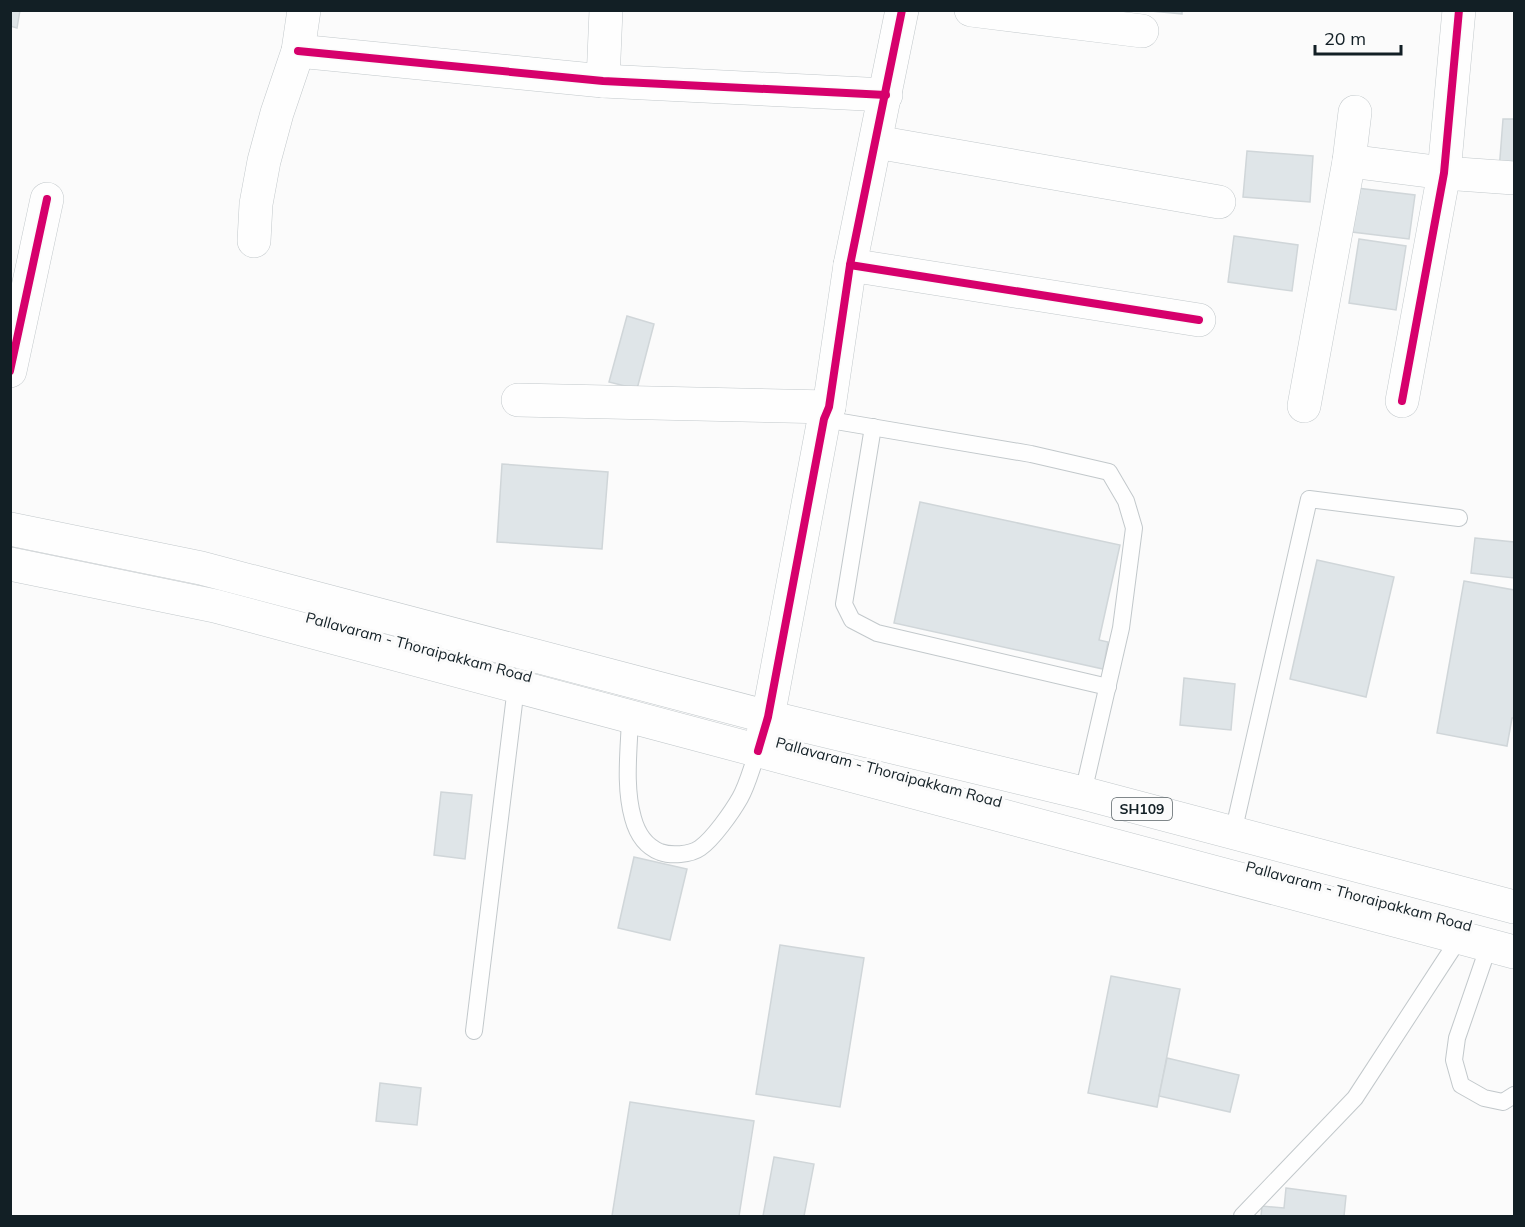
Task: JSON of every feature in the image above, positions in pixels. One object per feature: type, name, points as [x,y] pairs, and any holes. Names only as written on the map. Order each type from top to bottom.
[{"type":"street","points":[[254,241],[256,204],[264,161],[297,51],[304,10]]},
{"type":"street","points":[[603,81],[606,10]]},
{"type":"street","points":[[758,751],[768,717],[826,413],[850,265],[903,10]]},
{"type":"street","points":[[971,10],[1142,32]]},
{"type":"street","points":[[1402,401],[1444,173],[1459,10]]},
{"type":"street","points":[[297,51],[603,81],[886,95]]},
{"type":"street","points":[[1304,406],[1349,160],[1355,112]]},
{"type":"street","points":[[876,142],[1219,202]]},
{"type":"street","points":[[1349,160],[1444,173],[1515,178]]},
{"type":"street","points":[[10,370],[47,199]]},
{"type":"street","points":[[850,265],[1199,320]]},
{"type":"street","points":[[518,400],[826,413]]},
{"type":"street","name":"Pallavaram - Thoraipakkam Road","points":[[10,529],[201,568],[768,717],[1083,793],[1515,907]]},
{"type":"street","name":"Pallavaram - Thoraipakkam Road","points":[[10,564],[215,606],[1488,945]]},
{"type":"lane","points":[[826,413],[873,427],[1031,454],[1109,472],[1126,501],[1134,528],[1121,628],[1083,793]]},
{"type":"lane","points":[[873,427],[844,604],[852,620],[877,633],[1108,687]]},
{"type":"lane","points":[[1233,833],[1309,499],[1459,518]]},
{"type":"lane","points":[[474,1031],[516,687]]},
{"type":"lane","points":[[630,717],[628,792],[633,819],[640,835],[652,849],[667,854],[700,848],[716,831],[741,797],[758,751]]},
{"type":"lane","points":[[1488,945],[1457,1038],[1454,1060],[1461,1085],[1484,1098],[1503,1102],[1515,1095]]},
{"type":"lane","points":[[1242,1216],[1355,1098],[1488,945]]},
{"type":"building","points":[[10,10],[20,10],[17,28],[10,26]]},
{"type":"building","points":[[1140,10],[1182,10],[1182,14]]},
{"type":"building","points":[[1503,119],[1514,119],[1514,173],[1499,171]]},
{"type":"building","points":[[1247,151],[1313,156],[1310,202],[1243,197]]},
{"type":"building","points":[[1357,188],[1415,195],[1409,239],[1352,232]]},
{"type":"building","points":[[1234,236],[1298,245],[1292,291],[1228,282]]},
{"type":"building","points":[[1359,239],[1406,246],[1396,310],[1349,303]]},
{"type":"building","points":[[627,316],[654,324],[637,389],[609,382]]},
{"type":"building","points":[[502,464],[608,472],[602,549],[497,542]]},
{"type":"building","points":[[920,502],[1120,545],[1099,640],[1108,642],[1103,669],[894,623]]},
{"type":"building","points":[[1475,538],[1514,542],[1514,578],[1471,573]]},
{"type":"building","points":[[1317,560],[1394,577],[1366,697],[1290,679]]},
{"type":"building","points":[[1464,581],[1514,590],[1514,718],[1512,718],[1507,746],[1437,733]]},
{"type":"building","points":[[1184,678],[1235,684],[1231,730],[1180,725]]},
{"type":"building","points":[[441,792],[472,795],[465,859],[434,855]]},
{"type":"building","points":[[634,857],[687,869],[670,940],[618,928]]},
{"type":"building","points":[[780,945],[864,958],[840,1107],[756,1094]]},
{"type":"building","points":[[1111,976],[1180,989],[1157,1107],[1088,1093]]},
{"type":"building","points":[[1167,1058],[1239,1075],[1230,1112],[1159,1096]]},
{"type":"building","points":[[380,1083],[421,1088],[417,1125],[376,1121]]},
{"type":"building","points":[[630,1102],[754,1121],[739,1216],[612,1216]]},
{"type":"building","points":[[774,1157],[814,1164],[804,1216],[763,1216]]},
{"type":"building","points":[[1286,1188],[1346,1196],[1344,1216],[1261,1216],[1262,1206],[1284,1208]]},
{"type":"cycle path","points":[[758,751],[768,717],[824,419],[829,407],[850,265],[902,10]]},
{"type":"cycle path","points":[[1402,401],[1444,173],[1459,10]]},
{"type":"cycle path","points":[[298,51],[603,81],[886,95]]},
{"type":"cycle path","points":[[10,371],[47,199]]},
{"type":"cycle path","points":[[850,265],[1199,320]]}]
